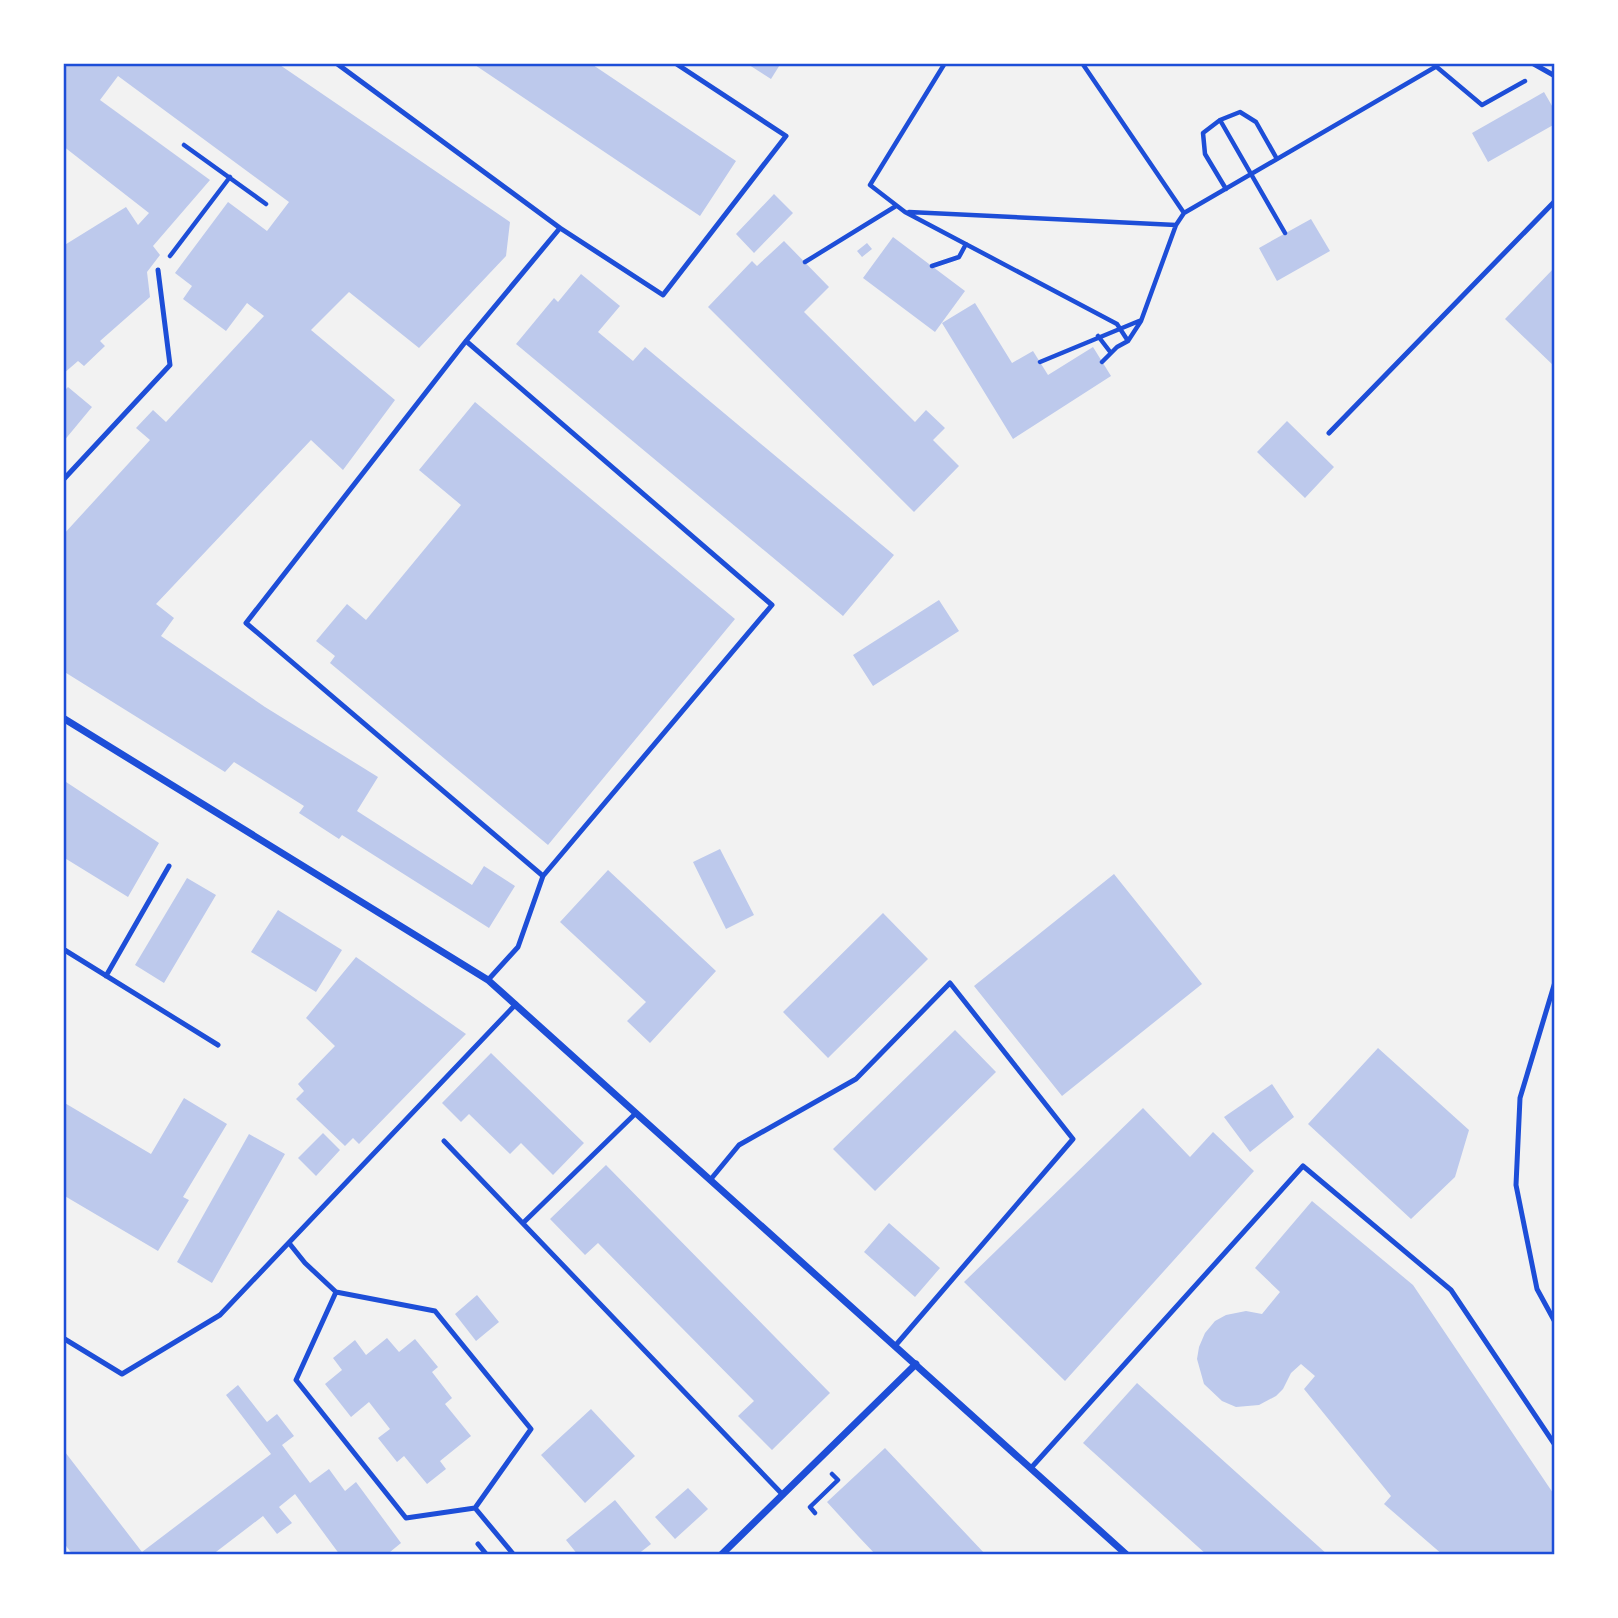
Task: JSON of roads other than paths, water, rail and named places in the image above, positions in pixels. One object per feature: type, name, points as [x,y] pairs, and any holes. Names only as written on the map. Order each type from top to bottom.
[{"type":"street","points":[[63,718],[488,980],[1127,1555]]},
{"type":"street","points":[[721,1555],[916,1364]]},
{"type":"lane","points":[[336,63],[560,228],[663,295],[786,136],[675,63]]},
{"type":"lane","points":[[347,71],[353,63]]},
{"type":"lane","points":[[1532,63],[1555,76]]},
{"type":"lane","points":[[1329,433],[1555,201]]},
{"type":"lane","points":[[543,876],[246,623],[466,341],[560,228]]},
{"type":"lane","points":[[63,480],[170,365],[158,270]]},
{"type":"lane","points":[[466,341],[772,605],[543,876],[518,947],[488,980]]},
{"type":"lane","points":[[106,976],[169,866]]},
{"type":"lane","points":[[63,949],[218,1045]]},
{"type":"lane","points":[[1555,982],[1520,1098],[1516,1185],[1537,1289],[1555,1322]]},
{"type":"lane","points":[[710,1179],[739,1145],[856,1079],[950,983],[1073,1139],[895,1346]]},
{"type":"lane","points":[[63,1338],[122,1374],[220,1315],[516,1004]]},
{"type":"lane","points":[[523,1223],[636,1113]]},
{"type":"lane","points":[[444,1141],[783,1495]]},
{"type":"lane","points":[[1031,1468],[1303,1166],[1451,1290],[1555,1445]]},
{"type":"lane","points":[[289,1243],[305,1263],[336,1292],[435,1311],[531,1429],[475,1508],[406,1518],[296,1380],[336,1292]]},
{"type":"lane","points":[[475,1508],[514,1555]]},
{"type":"lane","points":[[478,1544],[487,1555]]}]
